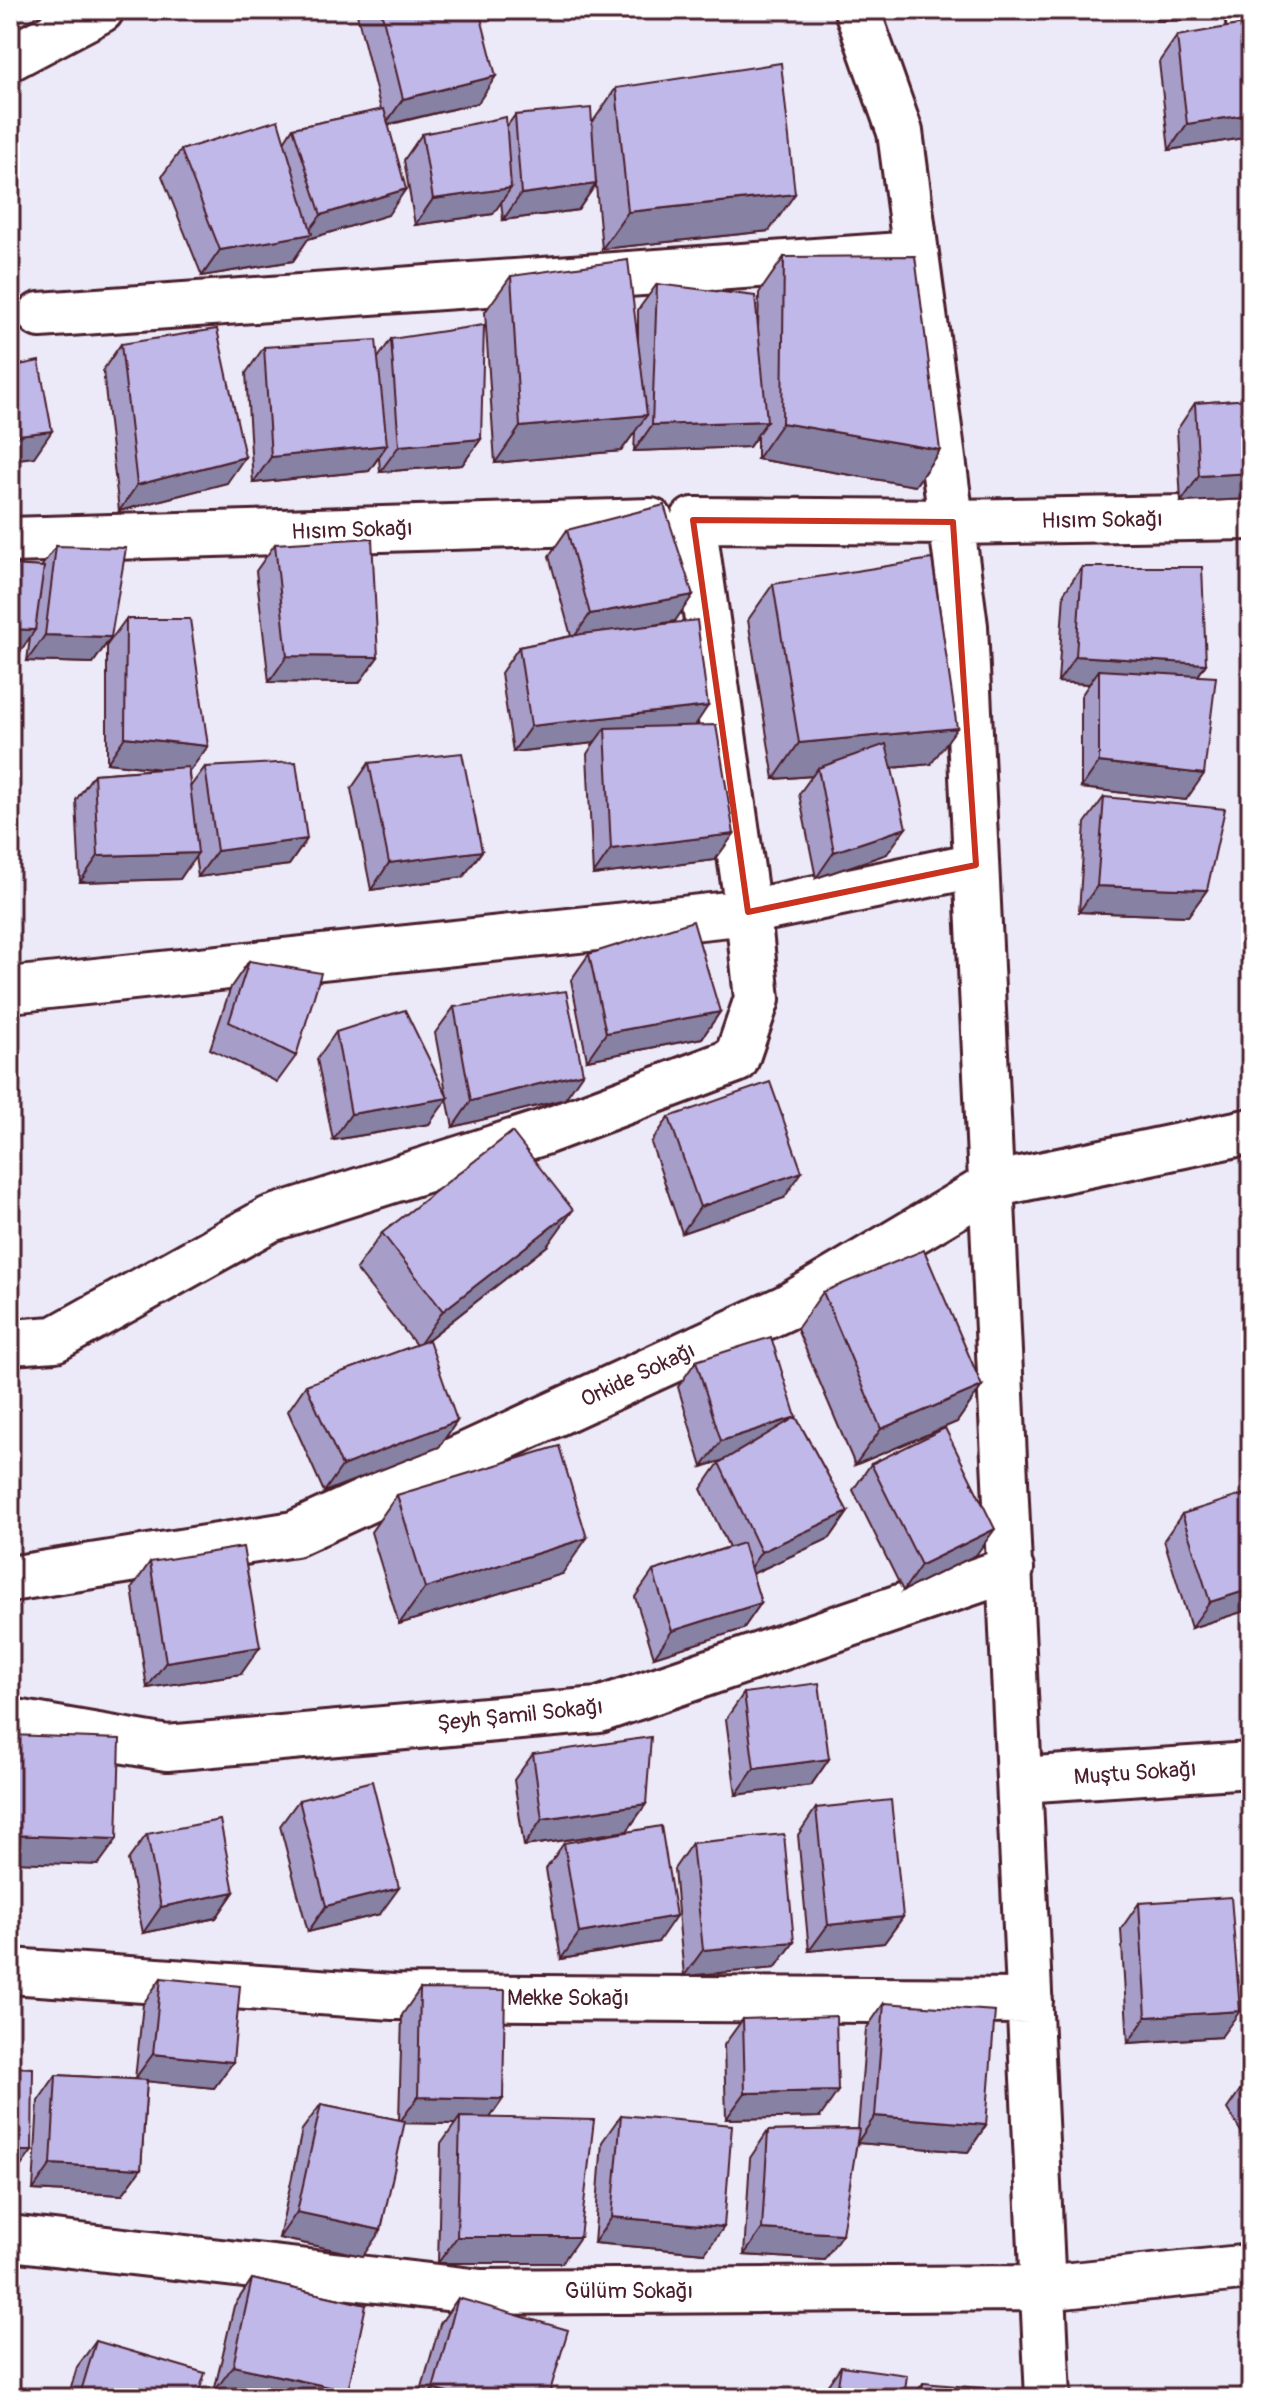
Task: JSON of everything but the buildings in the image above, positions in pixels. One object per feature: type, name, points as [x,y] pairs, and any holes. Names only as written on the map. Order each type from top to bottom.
[{"type":"street","points":[[10,58],[101,10]]},
{"type":"street","points":[[857,10],[900,132],[965,626],[1048,2398]]},
{"type":"street","points":[[1248,10],[1251,45]]},
{"type":"street","points":[[40,315],[915,254]]},
{"type":"street","name":"Hısım Sokağı","points":[[10,540],[693,520],[953,522],[1251,517]]},
{"type":"street","points":[[10,1342],[55,1339],[270,1219],[544,1132],[736,1060],[757,999],[748,912],[693,520]]},
{"type":"street","points":[[10,990],[748,912],[976,865]]},
{"type":"street","name":"Orkide Sokağı","points":[[10,1579],[294,1534],[787,1307],[992,1185],[1251,1131]]},
{"type":"street","name":"Şeyh Şamil Sokağı","points":[[10,1721],[167,1748],[599,1710],[1011,1569]]},
{"type":"street","name":"Muştu Sokağı","points":[[1020,1780],[1251,1765]]},
{"type":"street","name":"Mekke Sokağı","points":[[10,1971],[393,1997],[1030,2001]]},
{"type":"street","name":"Gülüm Sokağı","points":[[10,2238],[481,2292],[1043,2288],[1251,2267]]},
{"type":"highlighted area","points":[[693,520],[953,522],[976,865],[748,912]]}]
